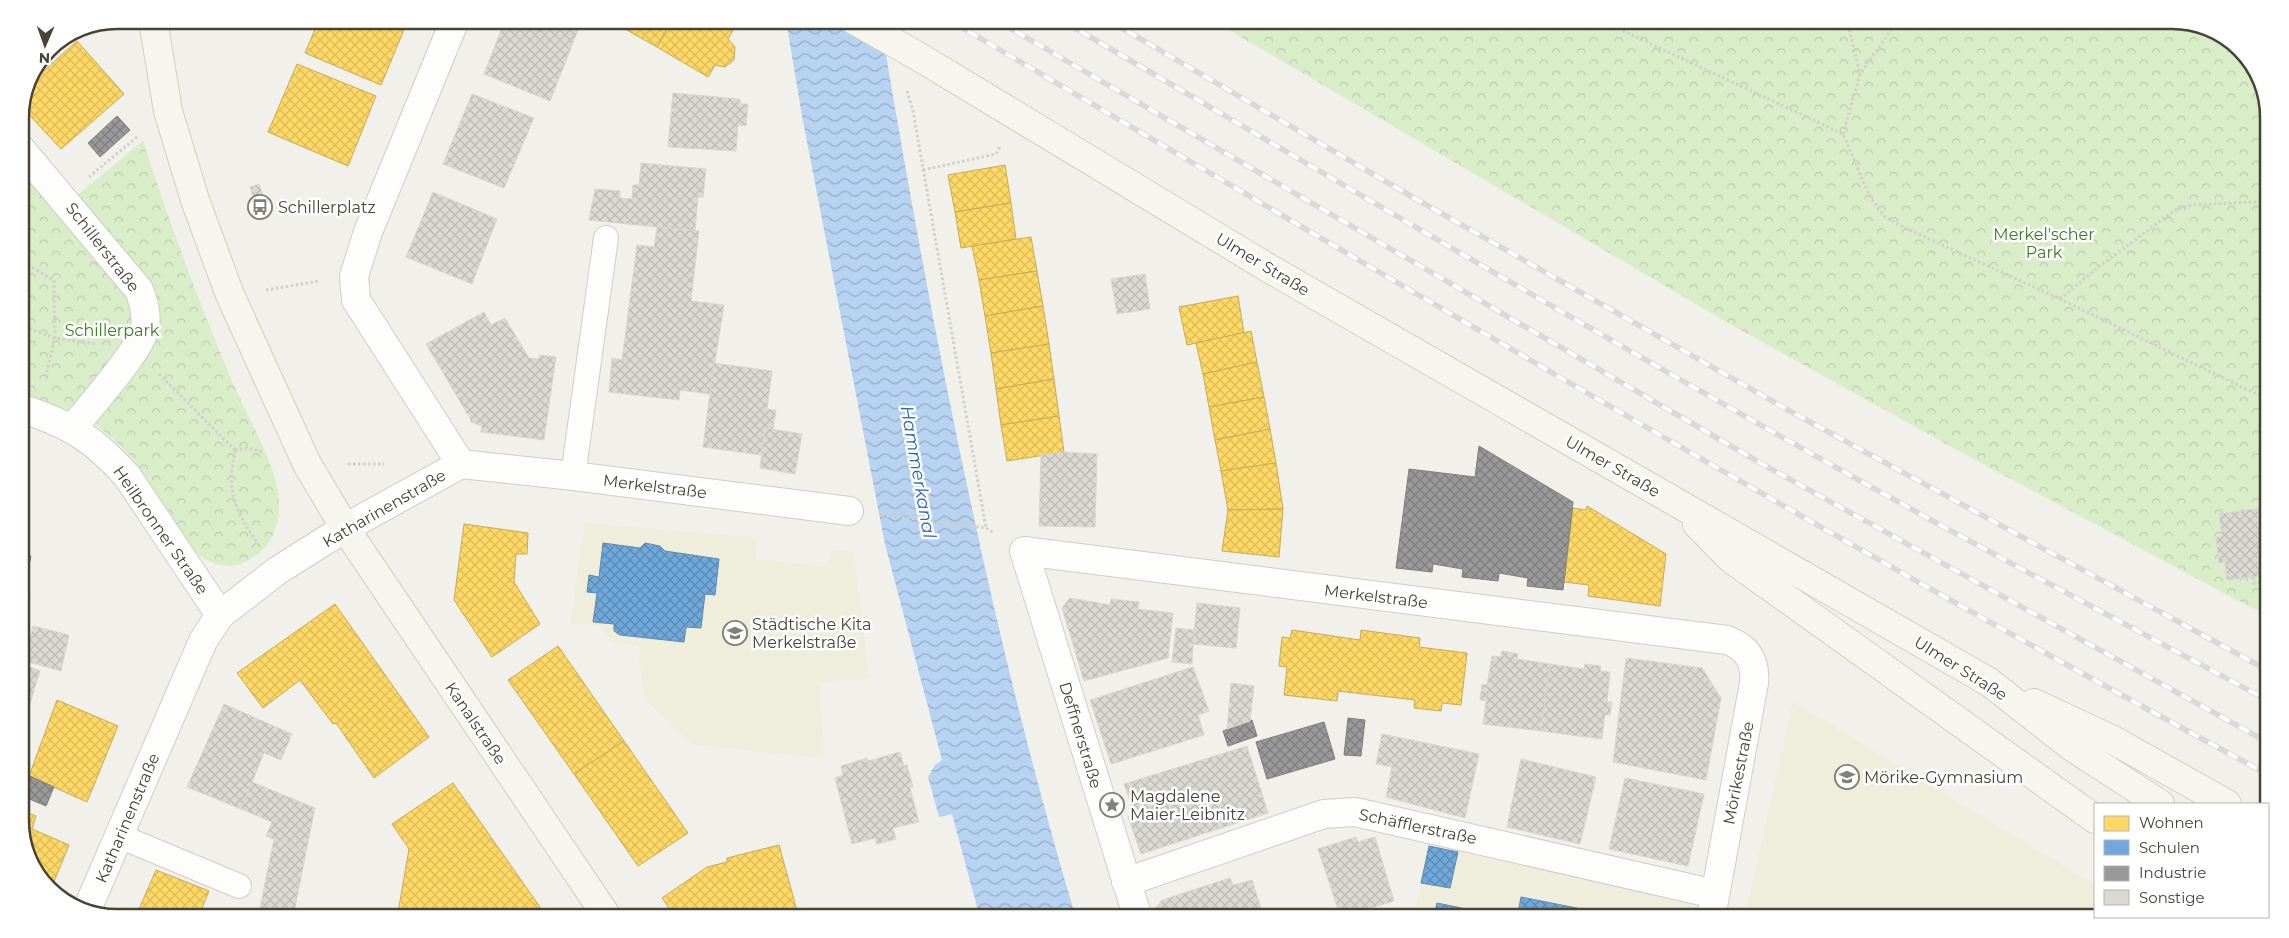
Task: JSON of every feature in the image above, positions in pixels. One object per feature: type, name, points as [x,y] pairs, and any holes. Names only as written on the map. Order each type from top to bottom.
[{"type":"main road","points":[[154,29],[168,111],[195,200],[230,295],[307,464],[345,528]]},
{"type":"main road","name":"Ulmer Straße","points":[[870,29],[1270,269],[1989,682],[2072,747],[2158,803]]},
{"type":"main road","name":"Ulmer Straße","points":[[1675,502],[1730,558],[2094,818]]},
{"type":"main road","name":"Kanalstraße","points":[[345,528],[602,909]]},
{"type":"main road","points":[[1989,682],[2113,740],[2225,803]]},
{"type":"street","name":"Katharinenstraße","points":[[89,905],[203,641],[220,615],[277,572],[345,528],[461,464],[356,300],[354,276],[368,232],[450,29]]},
{"type":"street","name":"Schillerstraße","points":[[29,158],[139,290],[146,308],[145,329],[135,350],[73,428]]},
{"type":"street","name":"Heilbronner Straße","points":[[29,411],[73,428],[92,441],[127,476],[220,615]]},
{"type":"street","name":"Merkelstraße","points":[[461,464],[573,476],[849,511]]},
{"type":"street","name":"Merkelstraße","points":[[1024,551],[1727,640]]},
{"type":"street","name":"Deffnerstraße","points":[[1024,551],[1135,909]]},
{"type":"street","name":"Mörikestraße","points":[[1713,906],[1755,673],[1753,661],[1748,652],[1739,645],[1727,640]]},
{"type":"street","name":"Schäfflerstraße","points":[[1126,882],[1324,814],[1355,812],[1713,906]]},
{"type":"lane","points":[[573,476],[606,238]]},
{"type":"lane","points":[[119,836],[239,886]]},
{"type":"path","points":[[1619,29],[1843,134]]},
{"type":"path","points":[[1849,29],[1860,74]]},
{"type":"path","points":[[1892,29],[1860,74],[1843,134],[1870,197],[1884,216],[1905,228],[2060,299],[2260,396]]},
{"type":"path","points":[[849,511],[986,528],[913,110]]},
{"type":"path","points":[[64,198],[168,111]]},
{"type":"path","points":[[923,170],[996,154]]},
{"type":"path","points":[[2060,299],[2096,269],[2175,210],[2192,205],[2260,201]]},
{"type":"path","points":[[29,265],[54,280],[55,338],[29,408]]},
{"type":"path","points":[[230,295],[354,276]]},
{"type":"path","points":[[29,329],[55,338]]},
{"type":"path","points":[[135,350],[235,450],[230,474],[231,495],[243,521],[277,572]]},
{"type":"path","points":[[2254,577],[2254,584],[2260,583]]},
{"type":"shaded area","name":"Städtische Kita Merkelstraße","points":[[584,523],[757,538],[756,559],[828,567],[831,550],[853,552],[870,679],[819,681],[824,758],[691,744],[644,698],[638,645],[612,642],[599,625],[571,623]]},
{"type":"shaded area","name":"Mörike-Gymnasium","points":[[1793,702],[2094,884],[2094,909],[1747,909]]},
{"type":"shaded area","name":"Mörike-Gymnasium","points":[[1458,852],[1732,909],[1415,909],[1421,883],[1450,888]]},
{"type":"green space","name":"Merkel'scher Park","points":[[1227,29],[2172,29],[2189,30],[2206,35],[2226,47],[2242,63],[2256,88],[2259,100],[2260,611],[1966,455],[1730,324]]},
{"type":"green space","name":"Schillerpark","points":[[143,141],[196,292],[232,381],[267,457],[277,488],[279,511],[276,528],[262,550],[247,561],[228,566],[216,564],[204,558],[185,542],[174,527],[146,477],[127,452],[88,418],[29,397],[29,180],[58,211]]},
{"type":"water","name":"Hammerkanal","points":[[788,29],[882,29],[941,359],[964,472],[1015,696],[1073,909],[978,909],[952,814],[939,817],[928,777],[935,765],[942,760],[885,544],[802,116]]},
{"type":"building: Wohnen","points":[[315,29],[404,29],[381,85],[305,53]]},
{"type":"building: Wohnen","points":[[625,29],[667,29],[657,47]]},
{"type":"building: Wohnen","points":[[667,29],[734,29],[728,39],[735,47],[734,60],[725,67],[715,65],[708,77],[657,47]]},
{"type":"building: Wohnen","points":[[77,41],[124,94],[61,149],[29,115],[30,100],[35,83],[45,70],[70,70],[70,47]]},
{"type":"building: Wohnen","points":[[297,64],[376,96],[348,166],[268,132]]},
{"type":"building: Wohnen","points":[[1005,165],[1011,203],[955,212],[948,175]]},
{"type":"building: Wohnen","points":[[1011,203],[1016,239],[961,248],[955,212]]},
{"type":"building: Wohnen","points":[[1031,237],[1037,271],[979,280],[972,246]]},
{"type":"building: Wohnen","points":[[1037,271],[1043,306],[985,316],[979,280]]},
{"type":"building: Wohnen","points":[[1238,296],[1244,333],[1187,345],[1179,307]]},
{"type":"building: Wohnen","points":[[1043,306],[1049,344],[991,353],[985,316]]},
{"type":"building: Wohnen","points":[[1251,331],[1257,362],[1203,374],[1196,343]]},
{"type":"building: Wohnen","points":[[1049,344],[1054,379],[996,389],[991,353]]},
{"type":"building: Wohnen","points":[[1257,362],[1264,397],[1209,407],[1203,374]]},
{"type":"building: Wohnen","points":[[1054,379],[1059,416],[1001,425],[996,389]]},
{"type":"building: Wohnen","points":[[1264,397],[1270,429],[1215,440],[1209,407]]},
{"type":"building: Wohnen","points":[[1059,416],[1064,452],[1007,461],[1001,425]]},
{"type":"building: Wohnen","points":[[1270,429],[1276,463],[1221,471],[1215,440]]},
{"type":"building: Wohnen","points":[[1276,463],[1283,509],[1228,510],[1221,471]]},
{"type":"building: Wohnen","points":[[1587,506],[1666,554],[1660,606],[1588,596],[1589,585],[1564,582],[1573,508],[1586,510]]},
{"type":"building: Wohnen","points":[[1283,509],[1279,557],[1222,551],[1228,510]]},
{"type":"building: Wohnen","points":[[464,524],[528,533],[527,554],[516,554],[514,582],[540,624],[492,657],[454,600]]},
{"type":"building: Wohnen","points":[[335,604],[429,737],[374,778],[336,723],[333,724],[300,680],[263,708],[237,673]]},
{"type":"building: Wohnen","points":[[1292,630],[1360,640],[1361,630],[1420,638],[1419,647],[1467,653],[1461,705],[1442,703],[1441,711],[1414,708],[1415,700],[1338,691],[1337,701],[1284,695],[1287,667],[1279,666],[1282,637],[1290,638]]},
{"type":"building: Wohnen","points":[[558,646],[624,741],[574,774],[508,680]]},
{"type":"building: Wohnen","points":[[57,700],[118,726],[87,802],[29,776]]},
{"type":"building: Wohnen","points":[[624,741],[688,833],[638,866],[574,774]]},
{"type":"building: Wohnen","points":[[453,783],[540,907],[537,909],[399,909],[409,849],[392,824]]},
{"type":"building: Wohnen","points":[[29,813],[36,816],[32,829],[69,845],[54,882],[47,875],[33,850],[30,838]]},
{"type":"building: Wohnen","points":[[779,845],[797,909],[670,909],[662,898],[707,867],[727,862],[727,858]]},
{"type":"building: Wohnen","points":[[156,870],[209,891],[202,909],[139,909]]},
{"type":"building: Schulen","name":"Städtische Kita Merkelstraße","points":[[603,543],[640,548],[645,543],[660,546],[665,551],[719,559],[715,595],[705,594],[701,628],[686,627],[684,642],[620,635],[614,631],[614,624],[593,622],[597,593],[587,592],[589,575],[599,577]]},
{"type":"building: Schulen","points":[[1429,846],[1458,852],[1450,888],[1421,883]]},
{"type":"building: Schulen","points":[[1521,897],[1582,909],[1519,909]]},
{"type":"building: Schulen","points":[[1437,903],[1466,909],[1436,909]]},
{"type":"building: Industrie","points":[[117,116],[130,130],[100,157],[88,143]]},
{"type":"building: Industrie","points":[[1479,446],[1573,502],[1563,590],[1527,586],[1528,578],[1499,573],[1498,581],[1462,577],[1463,569],[1433,564],[1432,572],[1396,568],[1409,469],[1475,477]]},
{"type":"building: Industrie","points":[[1348,718],[1365,720],[1361,756],[1344,755]]},
{"type":"building: Industrie","points":[[1252,720],[1257,736],[1228,746],[1223,731]]},
{"type":"building: Industrie","points":[[1324,722],[1335,759],[1267,779],[1256,742]]},
{"type":"building: Industrie","points":[[29,776],[54,787],[46,806],[29,799]]},
{"type":"building: Sonstige","points":[[502,29],[578,30],[550,101],[484,74]]},
{"type":"building: Sonstige","points":[[673,93],[740,99],[740,104],[748,104],[746,126],[738,125],[736,151],[668,147]]},
{"type":"building: Sonstige","points":[[472,94],[534,118],[504,188],[443,164]]},
{"type":"building: Sonstige","points":[[641,163],[706,169],[703,197],[698,197],[695,231],[589,220],[595,189],[620,191],[620,198],[632,199],[633,185],[639,185]]},
{"type":"building: Sonstige","points":[[259,184],[270,215],[260,219],[250,187]]},
{"type":"building: Sonstige","points":[[433,192],[497,219],[472,284],[406,257]]},
{"type":"building: Sonstige","points":[[657,227],[699,231],[691,301],[724,305],[710,394],[680,390],[679,400],[609,392],[612,358],[622,360],[637,245],[654,247]]},
{"type":"building: Sonstige","points":[[1145,274],[1150,309],[1117,314],[1111,279]]},
{"type":"building: Sonstige","points":[[484,312],[491,325],[505,318],[529,358],[539,359],[539,355],[556,357],[544,440],[481,432],[482,426],[471,422],[469,414],[426,344]]},
{"type":"building: Sonstige","points":[[714,363],[772,371],[767,409],[776,410],[773,429],[765,428],[761,455],[703,447]]},
{"type":"building: Sonstige","points":[[765,428],[802,434],[795,474],[760,468]]},
{"type":"building: Sonstige","points":[[1064,452],[1097,454],[1095,527],[1039,526],[1041,455]]},
{"type":"building: Sonstige","points":[[2260,508],[2260,576],[2227,580],[2225,562],[2219,563],[2216,537],[2222,537],[2219,514]]},
{"type":"building: Sonstige","points":[[1070,598],[1110,605],[1111,599],[1139,602],[1138,609],[1173,613],[1168,658],[1084,681],[1062,608]]},
{"type":"building: Sonstige","points":[[1197,603],[1240,608],[1236,648],[1193,644]]},
{"type":"building: Sonstige","points":[[33,626],[69,635],[61,671],[29,662],[29,644]]},
{"type":"building: Sonstige","points":[[1176,628],[1194,630],[1192,664],[1172,662]]},
{"type":"building: Sonstige","points":[[1502,651],[1518,654],[1517,659],[1550,664],[1541,731],[1483,724],[1486,701],[1480,700],[1482,684],[1487,685],[1492,656],[1501,657]]},
{"type":"building: Sonstige","points":[[1626,658],[1702,668],[1721,698],[1706,780],[1613,762]]},
{"type":"building: Sonstige","points":[[1550,664],[1584,669],[1585,664],[1601,666],[1600,671],[1610,672],[1607,702],[1612,702],[1610,715],[1605,715],[1602,739],[1541,731]]},
{"type":"building: Sonstige","points":[[29,666],[40,671],[29,707]]},
{"type":"building: Sonstige","points":[[1193,667],[1209,711],[1198,715],[1204,735],[1111,764],[1090,700]]},
{"type":"building: Sonstige","points":[[1231,683],[1254,686],[1250,721],[1227,729]]},
{"type":"building: Sonstige","points":[[224,704],[292,734],[281,760],[264,753],[241,809],[187,787]]},
{"type":"building: Sonstige","points":[[1382,734],[1479,754],[1465,818],[1386,797],[1392,767],[1376,764]]},
{"type":"building: Sonstige","points":[[1247,746],[1268,813],[1141,854],[1128,817],[1135,815],[1124,784]]},
{"type":"building: Sonstige","points":[[900,752],[904,766],[907,765],[913,787],[910,788],[919,822],[893,828],[896,839],[877,844],[875,838],[852,844],[835,778],[843,775],[841,766],[867,758],[868,761]]},
{"type":"building: Sonstige","points":[[1521,759],[1596,777],[1580,844],[1507,827]]},
{"type":"building: Sonstige","points":[[1625,778],[1704,794],[1688,866],[1609,849]]},
{"type":"building: Sonstige","points":[[252,782],[315,808],[306,852],[266,836],[272,822],[241,809]]},
{"type":"building: Sonstige","points":[[1356,837],[1358,842],[1375,837],[1394,901],[1371,909],[1338,909],[1318,849]]},
{"type":"building: Sonstige","points":[[274,839],[306,852],[295,909],[260,909]]},
{"type":"building: Sonstige","points":[[1230,878],[1233,885],[1252,880],[1261,909],[1156,909],[1162,900]]},
{"type":"railway","points":[[964,29],[1605,404],[1936,592],[2260,770]]},
{"type":"railway","points":[[1012,29],[1762,464],[2260,738]]},
{"type":"railway","points":[[1076,29],[1699,390],[1913,510],[2260,696]]},
{"type":"railway","points":[[1123,29],[1409,195],[1788,410],[2260,666]]},
{"type":"place","name":"Schillerplatz","points":[[260,207]]},
{"type":"place","name":"Städtische Kita Merkelstraße","points":[[735,633]]},
{"type":"place","name":"Mörike-Gymnasium","points":[[1847,777]]},
{"type":"place","name":"Magdalene Maier-Leibnitz","points":[[1112,805]]}]
